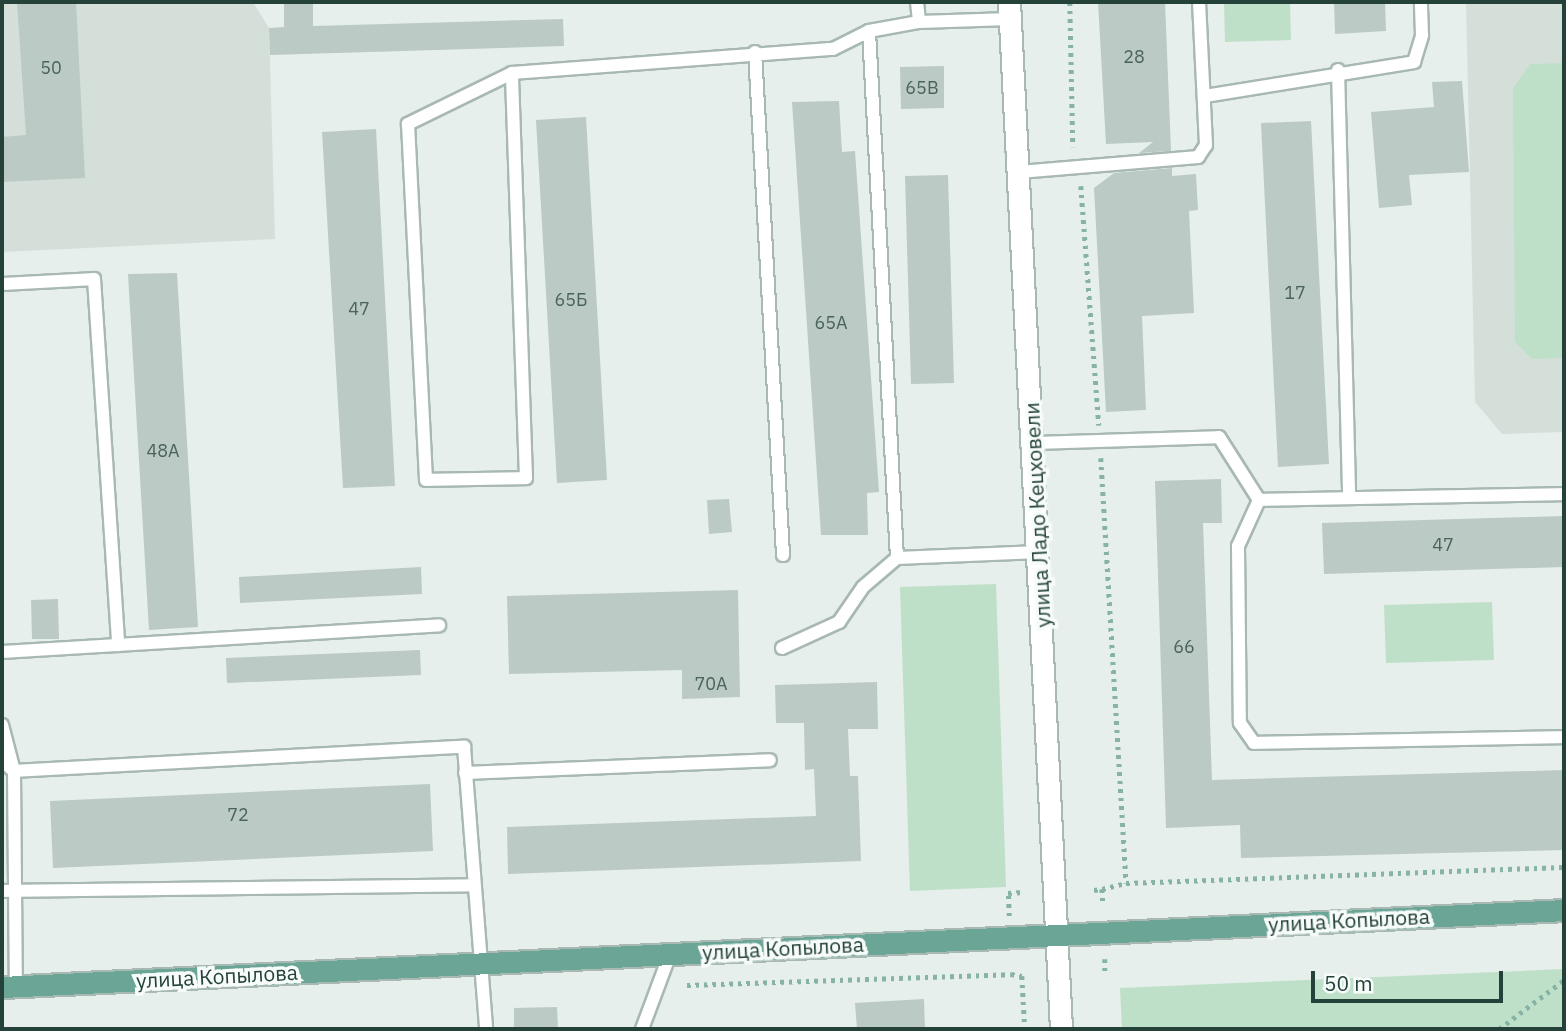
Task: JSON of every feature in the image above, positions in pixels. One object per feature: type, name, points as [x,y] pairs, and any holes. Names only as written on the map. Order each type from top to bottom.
[{"type":"main road","name":"улица Ладо Кецховели","points":[[1010,10],[1040,552],[1059,934],[1061,1029]]},
{"type":"main road","name":"улица Копылова","points":[[9,987],[1564,910]]},
{"type":"lane","points":[[917,2],[919,22]]},
{"type":"lane","points":[[1019,172],[1198,157],[1206,145],[1199,2]]},
{"type":"lane","points":[[1205,96],[1338,70],[1414,62],[1422,35],[1421,2]]},
{"type":"lane","points":[[512,73],[526,478],[426,480],[408,124],[512,73],[755,52],[833,49],[869,31],[1010,10]]},
{"type":"lane","points":[[869,31],[897,558]]},
{"type":"lane","points":[[755,52],[783,555]]},
{"type":"lane","points":[[1338,70],[1349,498]]},
{"type":"lane","points":[[2,284],[94,279],[118,645]]},
{"type":"lane","points":[[1033,443],[1219,437],[1259,500]]},
{"type":"lane","points":[[1259,500],[1564,494]]},
{"type":"lane","points":[[1259,500],[1238,546],[1240,723],[1254,743],[1564,737]]},
{"type":"lane","points":[[782,648],[839,622],[863,587],[897,558],[1040,552]]},
{"type":"lane","points":[[2,652],[439,625]]},
{"type":"lane","points":[[2,724],[14,771],[7,891],[9,987]]},
{"type":"lane","points":[[2,761],[14,771],[464,747],[472,886],[483,963],[486,1029]]},
{"type":"lane","points":[[465,773],[770,760]]},
{"type":"lane","points":[[7,891],[472,886]]},
{"type":"lane","points":[[640,1027],[670,954]]},
{"type":"path","points":[[1070,2],[1073,147]]},
{"type":"path","points":[[1080,168],[1100,441],[1126,883]]},
{"type":"path","points":[[1094,890],[1126,883],[1564,867]]},
{"type":"path","points":[[1102,889],[1102,905]]},
{"type":"path","points":[[1009,918],[1008,893],[1023,892]]},
{"type":"path","points":[[1105,959],[1105,971]]},
{"type":"path","points":[[1010,962],[1011,974]]},
{"type":"path","points":[[687,985],[1011,974],[1022,976],[1026,1029]]},
{"type":"path","points":[[1499,1029],[1564,980]]},
{"type":"shaded area","points":[[2,2],[253,2],[269,28],[275,239],[2,252]]},
{"type":"shaded area","points":[[1466,2],[1564,2],[1564,432],[1502,434],[1475,402]]},
{"type":"green space","points":[[1224,2],[1290,2],[1291,40],[1225,42]]},
{"type":"green space","points":[[1564,63],[1564,358],[1532,359],[1515,342],[1513,88],[1530,64]]},
{"type":"green space","points":[[996,584],[1006,887],[910,891],[900,587]]},
{"type":"green space","points":[[1492,602],[1494,660],[1386,663],[1384,605]]},
{"type":"green space","points":[[1564,969],[1564,1029],[1122,1029],[1120,988]]},
{"type":"building","points":[[17,2],[76,2],[85,178],[2,182],[2,137],[26,135]]},
{"type":"building","points":[[284,2],[313,2],[313,26],[563,19],[564,46],[270,55],[269,28],[284,27]]},
{"type":"building","points":[[1098,2],[1165,2],[1171,151],[1139,153],[1153,142],[1106,144]]},
{"type":"building","points":[[1334,2],[1385,2],[1386,31],[1335,34]]},
{"type":"building","points":[[944,66],[944,108],[901,109],[900,67]]},
{"type":"building","points":[[1462,81],[1469,172],[1409,175],[1412,205],[1379,208],[1371,112],[1434,107],[1432,82]]},
{"type":"building","points":[[839,101],[842,152],[855,151],[879,492],[867,493],[868,535],[821,535],[792,102]]},
{"type":"building","points":[[586,117],[607,480],[557,483],[536,120]]},
{"type":"building","points":[[1311,121],[1329,464],[1278,467],[1261,123]]},
{"type":"building","points":[[376,129],[395,486],[343,488],[322,132]]},
{"type":"building","points":[[1172,168],[1172,176],[1196,174],[1198,210],[1189,211],[1194,313],[1142,316],[1146,410],[1106,412],[1094,188],[1114,173]]},
{"type":"building","points":[[948,175],[954,383],[911,384],[905,176]]},
{"type":"building","points":[[177,273],[198,627],[149,630],[128,274]]},
{"type":"building","points":[[1221,479],[1222,523],[1203,523],[1212,780],[1564,770],[1564,850],[1241,858],[1240,825],[1166,828],[1155,481]]},
{"type":"building","points":[[729,499],[732,532],[709,534],[707,500]]},
{"type":"building","points":[[1564,516],[1564,567],[1324,574],[1322,523]]},
{"type":"building","points":[[421,567],[422,594],[240,603],[239,577]]},
{"type":"building","points":[[738,590],[740,697],[682,699],[682,670],[509,674],[507,596]]},
{"type":"building","points":[[58,599],[59,639],[32,639],[31,600]]},
{"type":"building","points":[[420,650],[421,675],[227,683],[226,658]]},
{"type":"building","points":[[877,682],[878,729],[848,729],[850,776],[858,776],[861,861],[508,874],[507,827],[816,816],[814,769],[805,770],[804,723],[776,723],[775,685]]},
{"type":"building","points":[[430,784],[433,851],[53,868],[50,801]]},
{"type":"building","points":[[924,999],[925,1029],[857,1029],[855,1003]]},
{"type":"building","points":[[557,1007],[558,1029],[514,1029],[514,1008]]}]
